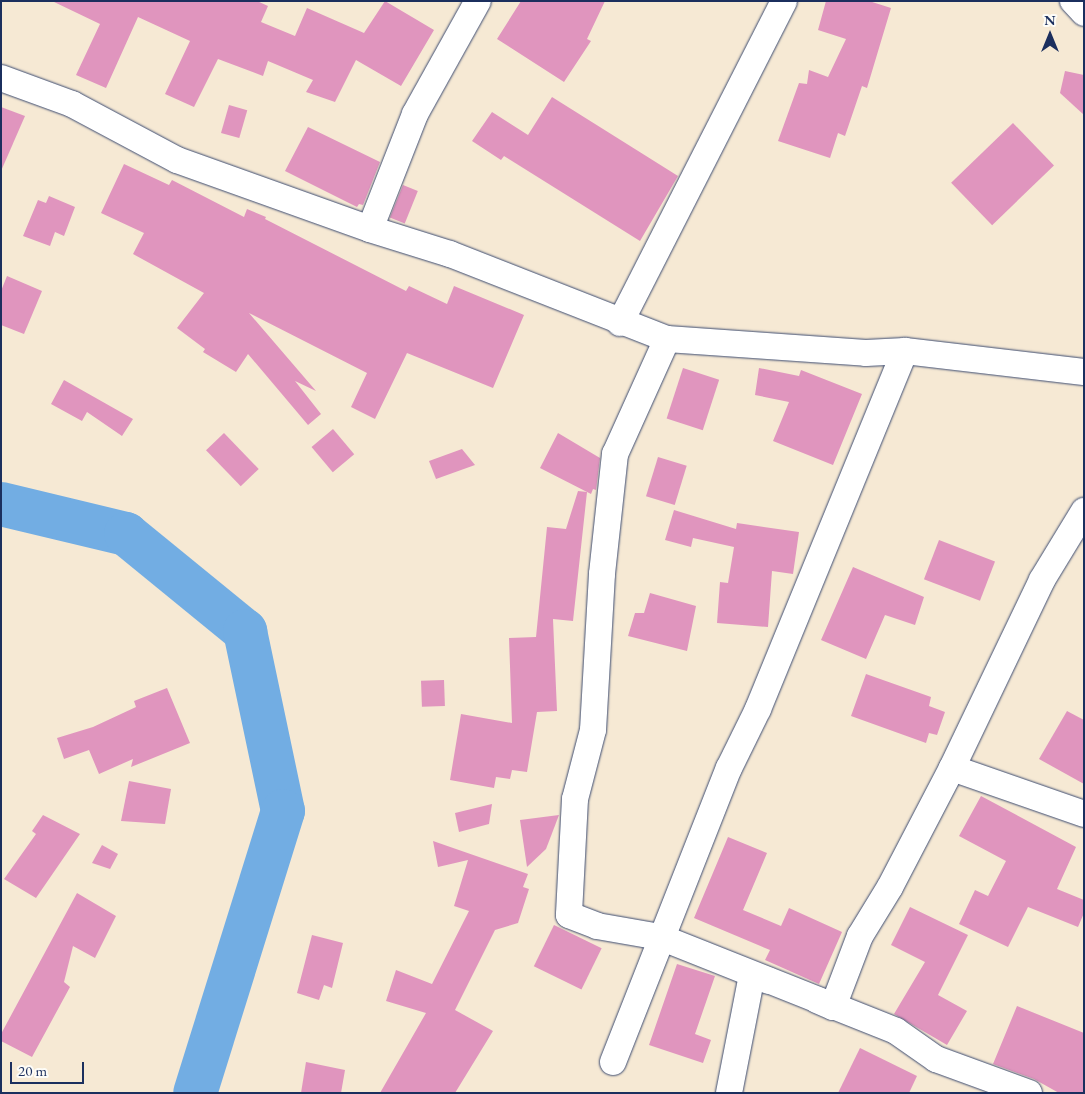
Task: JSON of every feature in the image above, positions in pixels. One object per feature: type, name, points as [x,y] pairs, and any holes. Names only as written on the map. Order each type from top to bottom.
[{"type":"street","points":[[370,229],[415,114],[478,1]]},
{"type":"street","points":[[620,323],[784,1]]},
{"type":"street","points":[[1073,1],[1084,13]]},
{"type":"street","points":[[1,78],[72,104],[176,160],[370,229],[450,254],[620,323],[667,339],[866,353],[905,351],[1084,372]]},
{"type":"street","points":[[667,339],[615,454],[602,574],[593,730],[575,799],[569,915],[597,926],[660,937],[896,1031],[936,1059],[1028,1093]]},
{"type":"street","points":[[613,1062],[660,937],[729,768],[758,709],[905,351]]},
{"type":"street","points":[[833,1006],[860,936],[890,887],[952,768],[1042,580],[1084,511]]},
{"type":"street","points":[[952,768],[1084,814]]},
{"type":"street","points":[[729,1093],[752,975]]},
{"type":"building","points":[[52,1],[257,1],[268,6],[261,22],[295,36],[307,8],[364,33],[385,1],[434,30],[401,86],[356,60],[335,102],[306,92],[313,80],[268,61],[263,76],[218,59],[194,107],[165,94],[190,41],[138,17],[106,88],[76,75],[100,24]]},
{"type":"building","points":[[521,1],[605,1],[587,39],[591,41],[564,82],[497,39]]},
{"type":"building","points":[[826,1],[869,1],[891,8],[867,88],[862,86],[845,136],[838,133],[830,158],[778,141],[799,83],[807,84],[809,70],[828,77],[846,39],[818,30]]},
{"type":"building","points":[[1065,71],[1084,75],[1084,115],[1060,93]]},
{"type":"building","points":[[552,97],[678,176],[640,241],[504,156],[501,160],[472,141],[492,112],[528,135]]},
{"type":"building","points":[[229,105],[247,110],[239,138],[221,133]]},
{"type":"building","points":[[1,107],[25,116],[1,171]]},
{"type":"building","points":[[1013,123],[1054,165],[992,225],[951,183]]},
{"type":"building","points":[[308,127],[380,162],[363,205],[359,204],[357,207],[285,171]]},
{"type":"building","points":[[124,164],[169,185],[172,180],[244,217],[247,209],[266,217],[265,219],[406,291],[409,286],[447,304],[454,286],[524,315],[493,388],[407,353],[375,419],[351,407],[367,373],[249,313],[316,391],[295,381],[321,414],[308,425],[248,354],[236,372],[203,352],[205,349],[177,328],[204,293],[133,254],[144,233],[101,213]]},
{"type":"building","points":[[403,185],[418,191],[405,223],[390,217]]},
{"type":"building","points":[[49,196],[75,207],[64,236],[55,232],[50,246],[23,236],[38,200],[46,203]]},
{"type":"building","points":[[7,276],[42,291],[24,334],[1,325],[1,291]]},
{"type":"building","points":[[683,368],[719,380],[703,430],[667,418]]},
{"type":"building","points":[[759,368],[799,376],[801,370],[862,394],[833,465],[773,441],[789,402],[755,395]]},
{"type":"building","points":[[64,380],[133,419],[122,436],[87,412],[82,421],[51,404]]},
{"type":"building","points":[[333,429],[354,454],[333,472],[312,447]]},
{"type":"building","points":[[224,433],[259,469],[241,486],[206,450]]},
{"type":"building","points":[[558,433],[600,458],[596,490],[593,489],[591,494],[540,468]]},
{"type":"building","points":[[462,449],[475,465],[436,479],[429,461]]},
{"type":"building","points":[[658,457],[687,466],[675,505],[646,496]]},
{"type":"building","points":[[578,491],[587,492],[573,621],[553,619],[557,711],[537,712],[527,772],[512,770],[510,779],[496,777],[494,788],[450,780],[461,714],[512,723],[509,638],[536,637],[547,527],[566,529]]},
{"type":"building","points":[[674,510],[736,529],[737,523],[799,532],[793,574],[772,571],[768,627],[717,623],[720,582],[728,583],[734,547],[693,538],[691,547],[665,540]]},
{"type":"building","points":[[939,540],[995,562],[980,601],[924,579]]},
{"type":"building","points":[[853,567],[924,597],[915,625],[885,615],[866,659],[821,640]]},
{"type":"building","points":[[650,593],[696,606],[687,651],[628,636],[635,613],[644,613]]},
{"type":"building","points":[[866,674],[931,697],[929,706],[945,712],[937,735],[929,733],[926,743],[851,716]]},
{"type":"building","points":[[444,680],[445,706],[422,707],[421,681]]},
{"type":"building","points":[[167,688],[190,743],[131,767],[133,759],[99,774],[89,750],[64,759],[57,738],[93,727],[136,707],[134,701]]},
{"type":"building","points":[[1067,711],[1084,720],[1084,784],[1039,759]]},
{"type":"building","points":[[129,781],[171,789],[165,824],[121,821]]},
{"type":"building","points":[[981,796],[1076,847],[1057,889],[1084,900],[1084,913],[1078,927],[1028,907],[1008,947],[959,924],[975,890],[988,896],[1006,861],[959,836]]},
{"type":"building","points":[[492,804],[489,824],[459,832],[455,813]]},
{"type":"building","points":[[43,815],[80,834],[36,898],[4,879],[36,834],[32,831]]},
{"type":"building","points":[[559,815],[546,849],[527,867],[520,820]]},
{"type":"building","points":[[728,837],[767,853],[743,910],[781,926],[789,908],[842,932],[819,984],[765,960],[770,950],[694,918]]},
{"type":"building","points":[[433,841],[528,874],[523,887],[529,889],[518,923],[495,930],[455,1010],[493,1031],[455,1093],[380,1093],[426,1013],[386,1001],[396,970],[432,984],[469,911],[454,906],[468,860],[438,867]]},
{"type":"building","points":[[102,845],[118,854],[110,869],[92,863]]},
{"type":"building","points":[[77,893],[116,916],[95,958],[73,946],[64,982],[70,987],[32,1057],[1,1041],[1,1034]]},
{"type":"building","points":[[910,907],[968,935],[938,995],[967,1011],[947,1045],[894,1014],[925,962],[891,945]]},
{"type":"building","points":[[554,925],[602,948],[581,990],[534,966]]},
{"type":"building","points":[[312,935],[343,943],[332,988],[324,985],[319,1000],[297,993]]},
{"type":"building","points":[[677,964],[715,976],[695,1034],[711,1040],[703,1063],[649,1045]]},
{"type":"building","points":[[1017,1006],[1084,1033],[1084,1093],[1059,1093],[1034,1079],[993,1064]]},
{"type":"building","points":[[860,1048],[917,1076],[909,1093],[838,1093]]},
{"type":"building","points":[[306,1062],[345,1070],[341,1093],[301,1093]]},
{"type":"waterway","points":[[1,504],[126,534],[245,631],[283,811],[195,1093]]}]
